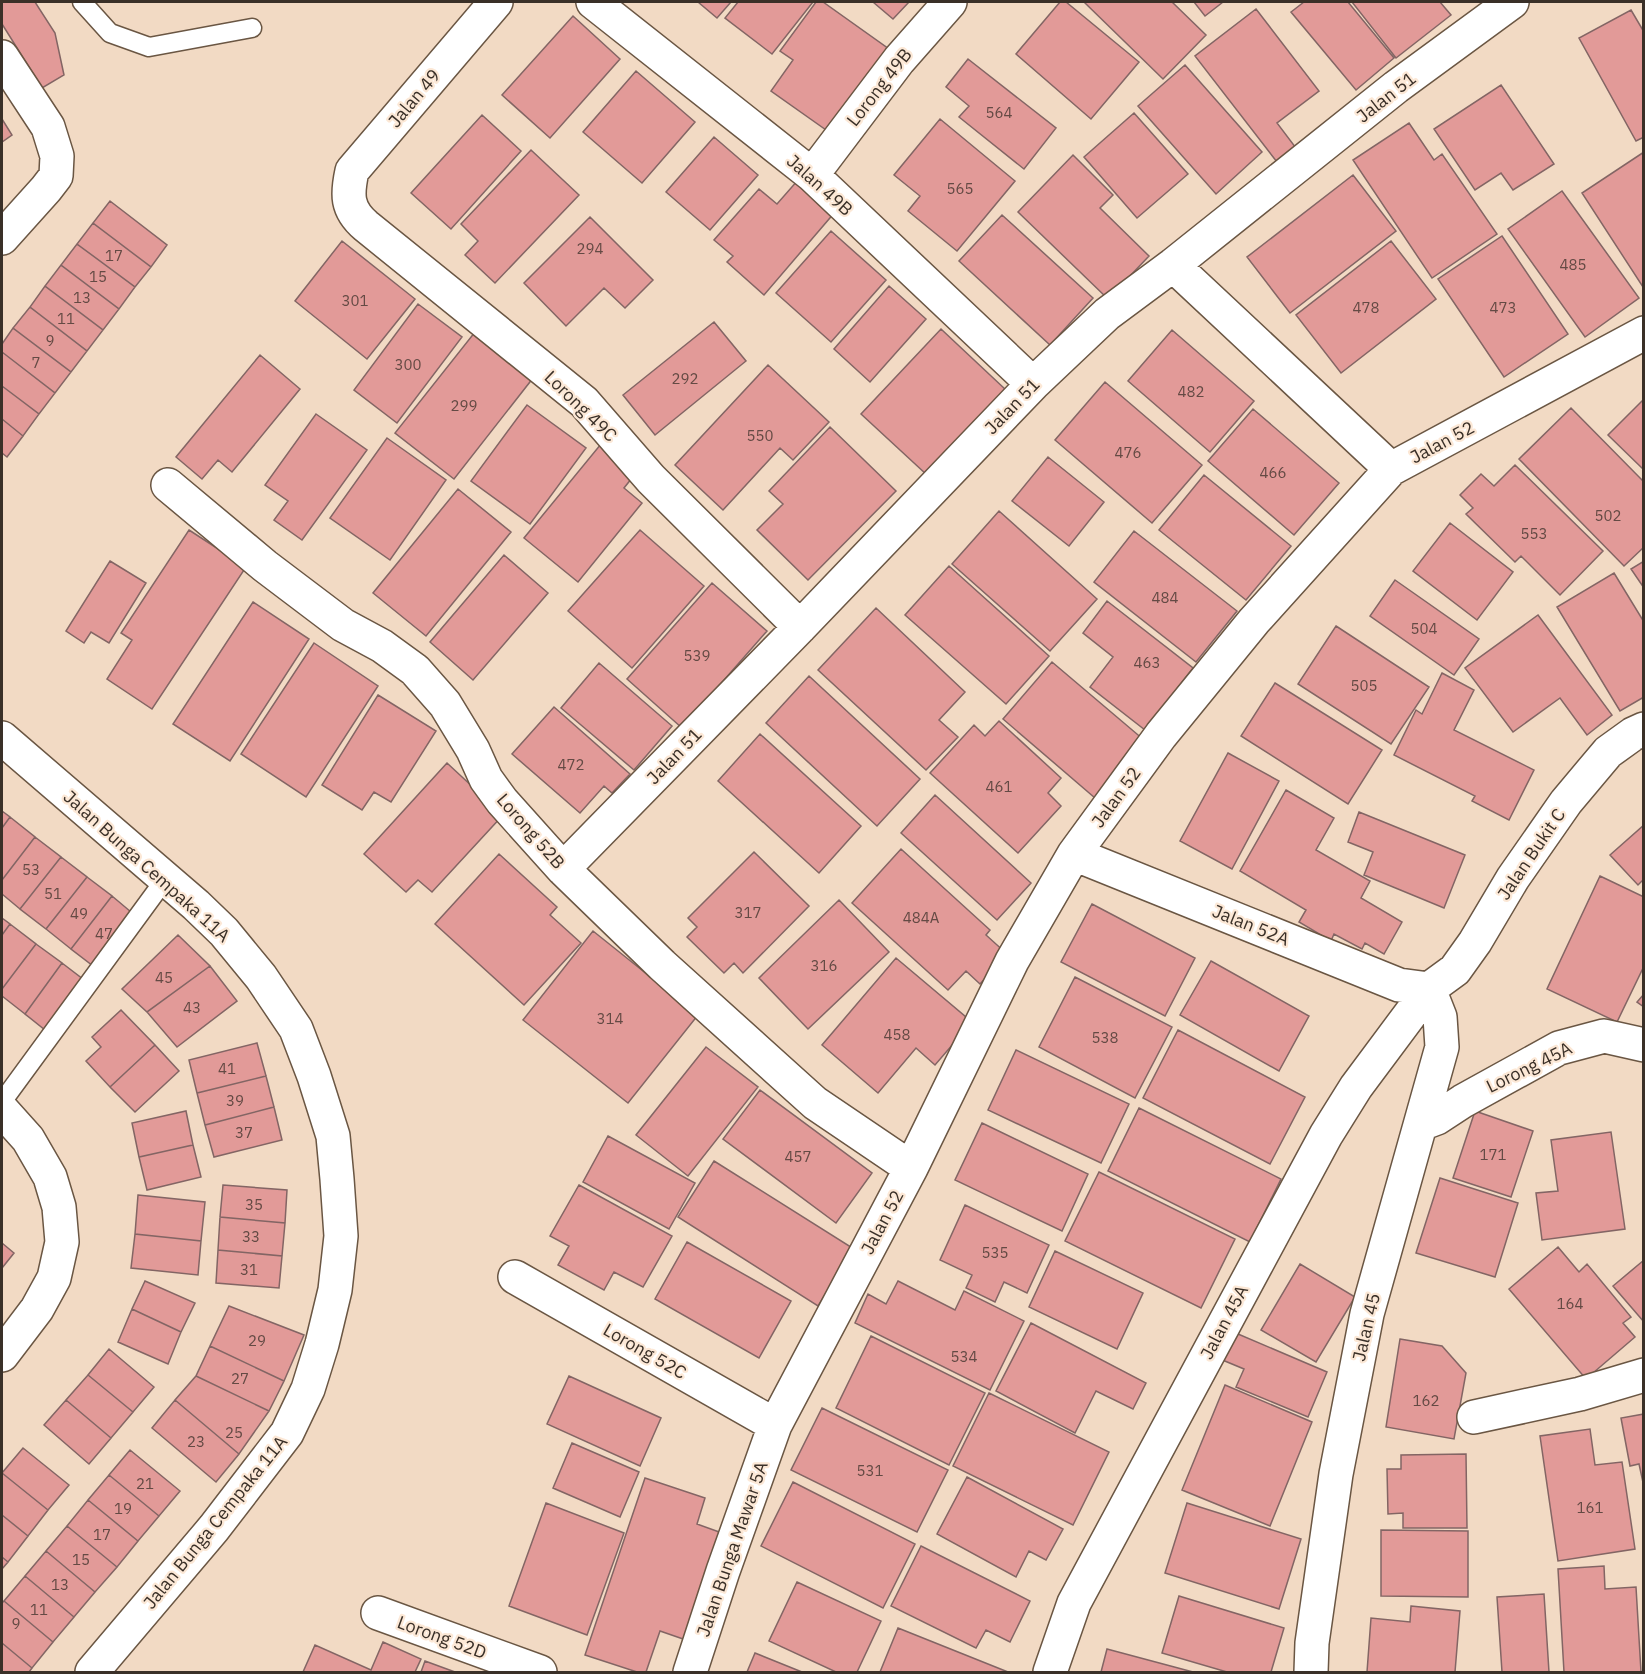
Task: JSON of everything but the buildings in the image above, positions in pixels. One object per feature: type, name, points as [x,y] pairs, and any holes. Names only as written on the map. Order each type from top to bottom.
[{"type":"street","name":"Jalan 49","points":[[350,201],[348,194],[352,171],[496,2]]},
{"type":"street","name":"Jalan 49B","points":[[593,2],[812,176],[1033,384]]},
{"type":"street","name":"Lorong 49B","points":[[812,176],[899,60],[950,2]]},
{"type":"street","name":"Jalan 51","points":[[563,869],[1033,384],[1107,314],[1173,265],[1396,87],[1512,2]]},
{"type":"street","points":[[2,57],[48,127],[57,156],[56,176],[2,238]]},
{"type":"street","name":"Lorong 49C","points":[[350,201],[355,215],[366,226],[584,402],[651,479],[800,627]]},
{"type":"street","points":[[1173,265],[1391,469]]},
{"type":"street","name":"Jalan 52","points":[[776,1425],[910,1168],[1011,961],[1074,854],[1161,735],[1254,621],[1391,469],[1644,333]]},
{"type":"street","name":"Lorong 52B","points":[[168,485],[265,566],[343,625],[382,646],[415,669],[445,704],[473,750],[486,779],[502,801],[563,869],[662,965],[815,1103],[910,1168]]},
{"type":"street","name":"Jalan Bukit C","points":[[1429,989],[1455,970],[1475,942],[1513,878],[1566,802],[1608,752],[1644,729]]},
{"type":"street","name":"Jalan Bunga Cempaka 11A","points":[[2,738],[166,878],[224,932],[261,976],[296,1029],[333,1136],[341,1236],[335,1290],[308,1389],[287,1433],[214,1528],[92,1672]]},
{"type":"street","name":"Jalan 52A","points":[[1074,854],[1400,986],[1429,989]]},
{"type":"street","name":"Jalan 45","points":[[1311,1672],[1312,1643],[1336,1474],[1367,1314],[1443,1047],[1440,1017],[1429,989]]},
{"type":"street","name":"Jalan 45A","points":[[1050,1672],[1074,1603],[1326,1135],[1356,1087],[1429,989]]},
{"type":"street","name":"Lorong 45A","points":[[1421,1124],[1437,1118],[1463,1101],[1559,1048],[1604,1036],[1644,1045]]},
{"type":"street","points":[[2,1110],[28,1139],[50,1177],[59,1207],[62,1242],[54,1278],[38,1309],[2,1355]]},
{"type":"street","name":"Lorong 52C","points":[[515,1277],[776,1425]]},
{"type":"street","points":[[1474,1417],[1580,1394],[1644,1375]]},
{"type":"street","name":"Jalan Bunga Mawar 5A","points":[[690,1672],[723,1571],[776,1425]]},
{"type":"street","name":"Lorong 52D","points":[[378,1613],[540,1672]]},
{"type":"lane","points":[[82,2],[110,33],[149,47],[252,28]]},
{"type":"lane","points":[[2,1102],[166,878]]}]
